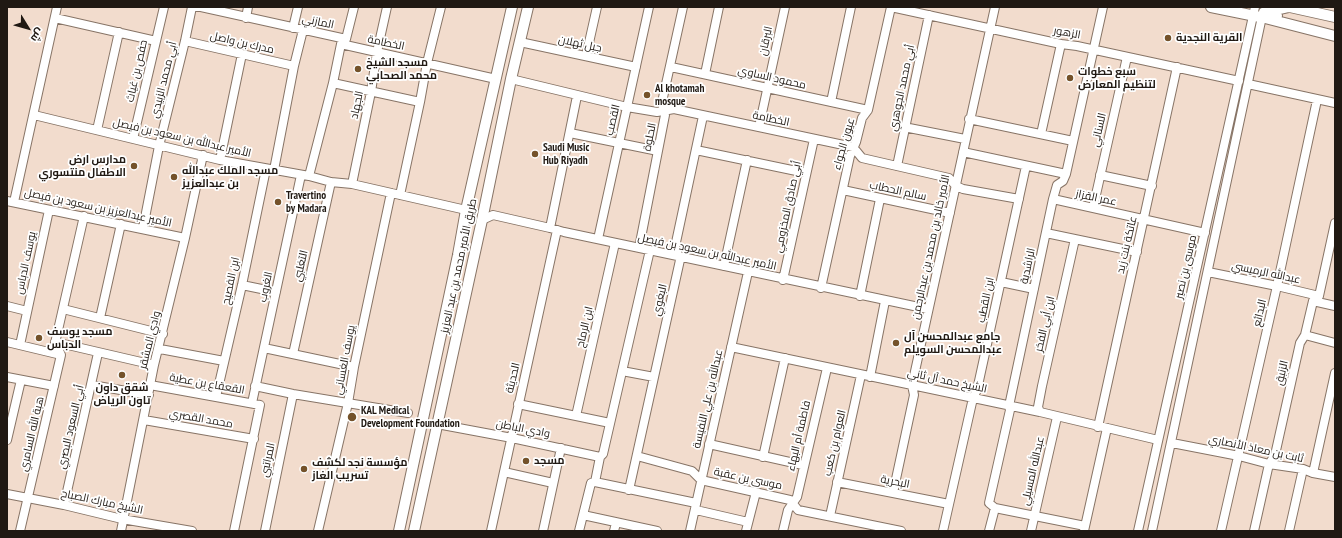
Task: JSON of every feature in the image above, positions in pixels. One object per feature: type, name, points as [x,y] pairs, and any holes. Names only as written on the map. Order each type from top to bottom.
[{"type":"main road","name":"طريق الأمير محمد بن عبد العزيز","points":[[400,531],[457,263],[466,210],[512,7]]},
{"type":"main road","name":"طريق الأمير محمد بن عبد العزيز","points":[[414,531],[482,220],[511,79],[528,7]]},
{"type":"main road","points":[[1211,7],[1230,11],[1252,8],[1256,12],[1288,24],[1335,36]]},
{"type":"main road","points":[[1288,24],[1277,16],[1265,12],[1267,10],[1290,7],[1335,17]]},
{"type":"street","points":[[11,201],[34,115],[57,7]]},
{"type":"street","name":"حفص بن غياث","points":[[132,139],[164,7]]},
{"type":"street","name":"المازني","points":[[192,7],[201,7],[303,30],[343,42]]},
{"type":"street","name":"أبي محمد الزبيدي","points":[[143,228],[159,146],[192,7]]},
{"type":"street","points":[[246,18],[248,7]]},
{"type":"street","points":[[293,28],[298,7]]},
{"type":"street","name":"الغروب","points":[[252,403],[276,292],[305,176],[354,7]]},
{"type":"street","name":"الجهاد","points":[[352,184],[387,7]]},
{"type":"street","points":[[400,195],[427,63],[441,7]]},
{"type":"street","points":[[586,56],[597,7]]},
{"type":"street","name":"القصب","points":[[598,239],[650,7]]},
{"type":"street","name":"الحلوة","points":[[639,248],[665,115],[662,102],[671,67],[683,7]]},
{"type":"street","points":[[705,74],[719,7]]},
{"type":"street","name":"البرقان","points":[[759,127],[785,7]]},
{"type":"street","points":[[831,102],[851,7]]},
{"type":"street","name":"الزهور","points":[[891,7],[1239,81]]},
{"type":"street","name":"عيون الجواء","points":[[821,288],[853,148],[862,118],[868,110],[891,7]]},
{"type":"street","name":"الأمير خالد بن محمد بن عبدالرحمن","points":[[893,492],[914,395],[912,385],[994,7]]},
{"type":"street","name":"الراشدية","points":[[989,531],[995,508],[989,503],[1010,410],[1009,406],[1053,199],[1057,184],[1063,181],[1066,174],[1072,141],[1103,7]]},
{"type":"street","points":[[1259,31],[1256,12],[1264,7]]},
{"type":"street","name":"موسى بن نصير","points":[[1138,531],[1250,28],[1256,12]]},
{"type":"street","name":"أبي محمد الجوهري","points":[[897,166],[928,15]]},
{"type":"street","points":[[55,18],[156,41]]},
{"type":"street","points":[[1152,531],[1248,84],[1259,31],[1259,24],[1254,23],[1250,28]]},
{"type":"street","points":[[274,170],[294,66],[303,30]]},
{"type":"street","points":[[97,130],[119,32]]},
{"type":"street","name":"مدرك بن واصل","points":[[185,41],[294,66]]},
{"type":"street","name":"الخطامة","points":[[343,42],[377,52],[496,78]]},
{"type":"street","name":"جبل ثهلان","points":[[520,42],[636,67]]},
{"type":"street","points":[[1041,134],[1061,44]]},
{"type":"street","points":[[220,160],[242,54]]},
{"type":"street","name":"السناني","points":[[1093,208],[1127,57]]},
{"type":"street","name":"محمود الساوي","points":[[671,67],[868,110]]},
{"type":"street","name":"عاتكة بنت زيد","points":[[1084,528],[1137,252],[1177,67]]},
{"type":"street","name":"الخطامة","points":[[511,79],[627,107],[657,112],[674,109],[853,148],[862,158],[949,178],[956,186],[963,189],[1019,199]]},
{"type":"street","points":[[333,83],[420,102]]},
{"type":"street","points":[[1248,84],[1335,103]]},
{"type":"street","name":"الحديثة","points":[[492,531],[553,229],[577,96]]},
{"type":"street","name":"البدائع","points":[[1221,531],[1277,286],[1317,100]]},
{"type":"street","name":"الأمير عبدالله بن سعود بن فيصل","points":[[34,115],[220,160],[331,182],[352,184],[466,210]]},
{"type":"street","name":"البغوي","points":[[629,490],[680,260],[676,247],[703,116]]},
{"type":"street","points":[[969,120],[1072,141]]},
{"type":"street","points":[[904,127],[965,139]]},
{"type":"street","points":[[570,133],[658,151]]},
{"type":"street","name":"أبي صادق المخزومي","points":[[783,280],[814,139]]},
{"type":"street","points":[[696,150],[806,173]]},
{"type":"street","points":[[963,152],[1066,174]]},
{"type":"street","name":"وادي المشقر","points":[[121,531],[122,519],[144,420],[154,365],[160,349],[203,156]]},
{"type":"street","points":[[724,266],[747,160]]},
{"type":"street","name":"ابن القطب","points":[[943,531],[973,398],[978,390],[1026,166]]},
{"type":"street","name":"ابن الفصيح","points":[[216,397],[242,285],[266,169]]},
{"type":"street","points":[[1100,175],[1152,186]]},
{"type":"street","name":"التغلبي","points":[[293,354],[331,182]]},
{"type":"street","name":"سالم الحطاب","points":[[843,190],[950,213]]},
{"type":"street","name":"يوسف الغساني","points":[[318,531],[348,403],[354,367],[392,193]]},
{"type":"street","points":[[860,296],[880,199]]},
{"type":"street","name":"عمر القزاز","points":[[1053,199],[1204,233]]},
{"type":"street","name":"الأمير عبدالعزيز بن سعود بن فيصل","points":[[11,201],[185,238]]},
{"type":"street","name":"يوسف الدباس","points":[[20,346],[49,210]]},
{"type":"street","name":"الأمير عبدالله بن سعود بن فيصل","points":[[482,220],[494,215],[783,280],[928,309]]},
{"type":"street","name":"هبة الله السامري","points":[[20,531],[54,386],[57,354],[55,342],[84,216]]},
{"type":"street","name":"الزنبق","points":[[1254,531],[1269,464],[1275,454],[1300,343],[1305,335],[1316,298],[1335,223]]},
{"type":"street","points":[[100,318],[121,224]]},
{"type":"street","points":[[1046,233],[1137,252]]},
{"type":"street","name":"ابن أبي الفخر","points":[[1040,412],[1038,407],[1042,386],[1075,239]]},
{"type":"street","name":"ابن الرماح","points":[[576,416],[616,243]]},
{"type":"street","points":[[579,531],[590,483],[594,482],[602,455],[650,250]]},
{"type":"street","name":"عبدالله بن علي النفيسة","points":[[690,531],[748,272]]},
{"type":"street","name":"عبدالله الرميسي","points":[[1208,272],[1277,286],[1316,298],[1335,306]]},
{"type":"street","points":[[1001,282],[1034,289]]},
{"type":"street","points":[[242,285],[276,292]]},
{"type":"street","points":[[870,377],[885,300]]},
{"type":"street","points":[[7,306],[27,311]]},
{"type":"street","points":[[63,309],[163,334]]},
{"type":"street","points":[[1305,335],[1335,343]]},
{"type":"street","points":[[7,342],[57,354]]},
{"type":"street","points":[[55,342],[154,365]]},
{"type":"street","name":"الشيخ حمد آل ثاني","points":[[731,347],[1040,412],[1158,440]]},
{"type":"street","points":[[264,348],[354,367]]},
{"type":"street","points":[[160,349],[224,361]]},
{"type":"street","name":"أبي السعود البصري","points":[[64,505],[98,353]]},
{"type":"street","points":[[763,457],[785,358]]},
{"type":"street","name":"فاطمة أم البهاء","points":[[783,531],[788,510],[797,497],[803,465],[827,368]]},
{"type":"street","points":[[622,371],[654,377]]},
{"type":"street","points":[[1313,473],[1335,373]]},
{"type":"street","name":"العوام بن كعب","points":[[830,516],[861,375]]},
{"type":"street","points":[[7,377],[54,386]]},
{"type":"street","points":[[7,440],[21,380]]},
{"type":"street","points":[[92,385],[149,395]]},
{"type":"street","name":"القعقاع بن عطية","points":[[150,385],[260,405],[254,439]]},
{"type":"street","points":[[1171,385],[1183,387]]},
{"type":"street","points":[[255,386],[408,414]]},
{"type":"street","name":"المراتبي","points":[[265,531],[293,394]]},
{"type":"street","points":[[518,404],[610,423]]},
{"type":"street","name":"عبدالله المسيلي","points":[[1031,531],[1057,417]]},
{"type":"street","name":"محمد القصري","points":[[144,420],[254,439]]},
{"type":"street","name":"وادي الباطن","points":[[437,424],[602,455]]},
{"type":"street","points":[[234,531],[254,439]]},
{"type":"street","name":"ثابت بن معاذ الأنصاري","points":[[1172,443],[1239,456],[1269,464],[1304,469],[1313,473],[1335,477]]},
{"type":"street","points":[[709,444],[803,465]]},
{"type":"street","points":[[543,531],[561,448]]},
{"type":"street","name":"موسى بن عقبة","points":[[637,456],[692,471],[701,480],[790,500],[798,510],[830,516],[886,530],[901,531]]},
{"type":"street","points":[[1289,531],[1304,469]]},
{"type":"street","points":[[504,472],[553,483]]},
{"type":"street","points":[[594,482],[696,507],[748,522]]},
{"type":"street","name":"البحرية","points":[[837,482],[948,504]]},
{"type":"street","points":[[1149,484],[1161,487]]},
{"type":"street","points":[[746,531],[756,492]]},
{"type":"street","name":"الشيخ مبارك الصباح","points":[[7,494],[64,505],[122,519],[192,531]]},
{"type":"street","points":[[995,508],[1084,528]]},
{"type":"street","points":[[583,515],[615,527],[657,531]]},
{"type":"place","name":"القرية النجدية","points":[[1168,38]]},
{"type":"place","name":"مسجد الشيخ محمد الصحابي","points":[[358,69]]},
{"type":"place","name":"سبع خطوات لتنظيم المعارض","points":[[1070,78]]},
{"type":"place","name":"Al khotamah mosque","points":[[647,95]]},
{"type":"place","name":"Saudi Music Hub Riyadh","points":[[535,154]]},
{"type":"place","name":"مدارس ارض الاطفال منتسوري","points":[[134,166]]},
{"type":"place","name":"مسجد الملك عبدالله بن عبدالعزيز","points":[[174,177]]},
{"type":"place","name":"Travertino by Madara","points":[[278,202]]},
{"type":"place","name":"مسجد يوسف الدباس","points":[[39,338]]},
{"type":"place","name":"جامع عبدالمحسن آل عبدالمحسن السويلم","points":[[896,343]]},
{"type":"place","name":"شقق داون تاون الرياض","points":[[122,375]]},
{"type":"place","name":"KAL Medical Development Foundation","points":[[352,417]]},
{"type":"place","name":"مسجد","points":[[526,461]]},
{"type":"place","name":"مؤسسة نجد لكشف تسريب الغاز","points":[[304,469]]}]
